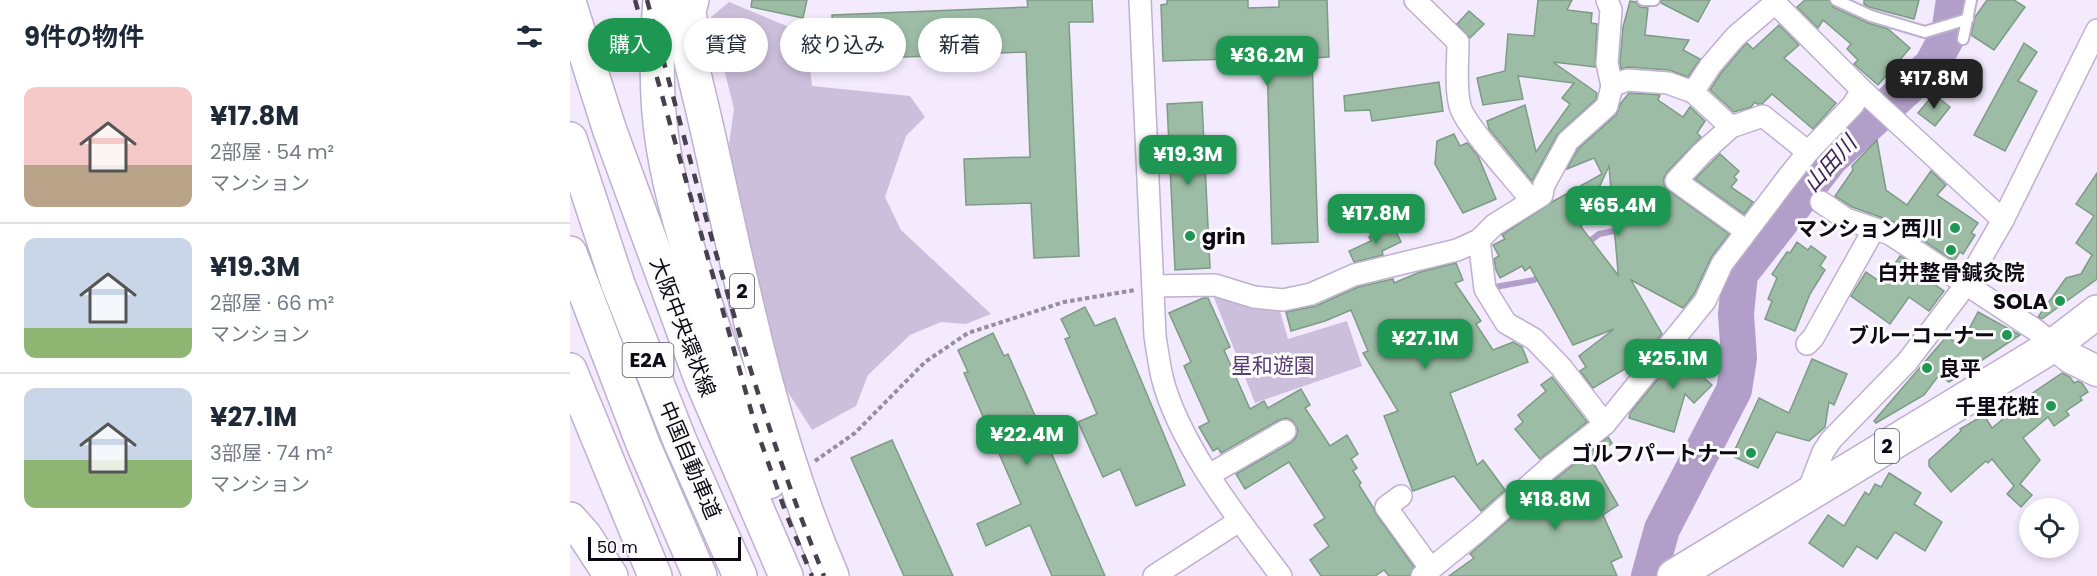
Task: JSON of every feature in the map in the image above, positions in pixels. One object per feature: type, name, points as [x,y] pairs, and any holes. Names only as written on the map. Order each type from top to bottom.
[{"type":"main road","points":[[660,0],[656,44],[657,100],[671,188],[714,332],[803,576]]},
{"type":"main road","name":"2","points":[[676,0],[767,393],[799,492],[832,576]]},
{"type":"main road","name":"大阪中央環状線","points":[[570,5],[610,131],[701,379],[786,576]]},
{"type":"main road","name":"中国自動車道","points":[[570,139],[618,284],[680,441],[740,576]]},
{"type":"main road","name":"中国自動車道","points":[[570,253],[643,444],[700,576]]},
{"type":"main road","name":"2","points":[[1691,569],[1807,494],[2054,345],[2097,312]]},
{"type":"main road","points":[[570,370],[655,576]]},
{"type":"main road","points":[[570,519],[592,545],[611,576]]},
{"type":"street","points":[[698,0],[696,21],[713,101],[713,110],[706,125]]},
{"type":"street","points":[[1140,0],[1155,336],[1162,377],[1182,429],[1209,475],[1239,521],[1281,576]]},
{"type":"street","points":[[1415,0],[1458,42],[1460,109],[1527,195]]},
{"type":"street","points":[[1153,286],[1215,285],[1254,297],[1283,300],[1311,294],[1354,275],[1456,250],[1479,240],[1494,225],[1542,195],[1544,185],[1568,141],[1607,106],[1612,86],[1607,63],[1611,10],[1607,0]]},
{"type":"street","points":[[1693,92],[1711,65],[1735,37],[1775,1],[1862,90],[2003,220]]},
{"type":"street","points":[[1807,494],[1823,452],[1831,440],[1907,362],[1965,286],[2003,220],[2097,30]]},
{"type":"street","points":[[1612,86],[1627,80],[1668,83],[1693,92],[1731,127]]},
{"type":"street","points":[[1401,495],[1386,507],[1427,572],[1479,530],[1550,467],[1605,424],[1705,301],[1722,264],[1746,231],[1808,152],[1853,105],[1862,90]]},
{"type":"street","points":[[1746,231],[1676,181],[1731,127],[1763,116],[1808,152]]},
{"type":"street","points":[[1821,202],[1846,219],[1890,234],[1965,286],[2037,331],[2071,358],[2097,371]]},
{"type":"street","points":[[1807,344],[1813,338],[1874,229]]},
{"type":"street","points":[[1479,240],[1485,290],[1506,322],[1534,339],[1561,367],[1605,424]]},
{"type":"street","points":[[1209,475],[1285,431]]},
{"type":"street","points":[[1154,576],[1239,521]]},
{"type":"lane","points":[[1643,0],[1654,0]]},
{"type":"lane","points":[[1836,0],[1871,16],[1925,32],[1968,19]]},
{"type":"lane","points":[[1963,39],[1971,0]]},
{"type":"path","points":[[810,464],[855,434],[925,362],[968,333],[1064,302],[1153,286]]},
{"type":"green space","points":[[729,2],[768,18],[711,18]]},
{"type":"green space","points":[[768,18],[780,23],[780,72],[810,72],[812,86],[910,96],[925,117],[906,136],[885,197],[901,230],[991,314],[966,324],[941,322],[910,335],[868,375],[856,406],[812,430],[770,364],[729,144],[734,109],[725,72],[768,72]]},
{"type":"green space","name":"星和遊園","points":[[1211,290],[1279,308],[1288,339],[1347,321],[1362,366],[1255,403]]},
{"type":"building","points":[[752,0],[807,0],[803,18],[751,7]]},
{"type":"building","points":[[1027,0],[1092,0],[1093,22],[1069,22],[1079,256],[1034,258],[1031,203],[966,205],[964,159],[1030,157],[1026,52],[1002,53],[1002,18],[918,18],[918,56],[906,57],[906,18],[832,18],[832,15],[1028,7]]},
{"type":"building","points":[[1167,0],[1248,0],[1248,8],[1279,7],[1279,0],[1327,0],[1329,57],[1312,58],[1318,242],[1272,244],[1267,58],[1163,61],[1161,5],[1167,4]]},
{"type":"building","points":[[1538,0],[1572,0],[1567,10],[1592,13],[1591,23],[1597,24],[1595,67],[1553,62],[1597,93],[1596,99],[1557,135],[1532,181],[1489,129],[1487,121],[1525,105],[1536,152],[1570,104],[1562,98],[1574,83],[1518,76],[1523,99],[1483,105],[1477,78],[1505,71],[1508,34],[1534,36]]},
{"type":"building","points":[[1661,0],[1710,0],[1698,22],[1661,3]]},
{"type":"building","points":[[1805,0],[1829,0],[1833,7],[1868,23],[1888,29],[1910,48],[1878,85],[1854,64],[1858,60],[1847,49],[1851,44],[1823,20],[1818,28],[1797,7]]},
{"type":"building","points":[[1864,0],[1919,0],[1914,19],[1869,7],[1864,4]]},
{"type":"building","points":[[1987,0],[2014,0],[2025,7],[1994,50],[1971,35],[1975,17]]},
{"type":"building","points":[[1630,1],[1636,2],[1640,7],[1648,8],[1645,35],[1689,40],[1683,50],[1700,59],[1688,77],[1669,70],[1628,67],[1621,69],[1623,27]]},
{"type":"building","points":[[1469,11],[1484,24],[1470,38],[1457,24]]},
{"type":"building","points":[[1779,25],[1799,45],[1784,58],[1836,103],[1813,129],[1772,94],[1762,104],[1755,102],[1751,107],[1734,112],[1710,90],[1721,73],[1747,43],[1753,49]]},
{"type":"building","points":[[2024,43],[2037,52],[2018,81],[2037,91],[2005,151],[1974,135]]},
{"type":"building","points":[[1439,82],[1443,111],[1372,121],[1370,110],[1345,111],[1344,96]]},
{"type":"building","points":[[1629,93],[1660,95],[1658,100],[1683,117],[1690,107],[1705,121],[1697,133],[1701,137],[1667,172],[1664,185],[1729,234],[1712,256],[1694,294],[1683,308],[1631,280],[1662,334],[1640,360],[1593,388],[1580,371],[1586,367],[1579,356],[1614,329],[1573,345],[1530,267],[1525,271],[1522,266],[1500,278],[1494,259],[1499,256],[1493,245],[1505,239],[1502,235],[1552,202],[1602,174],[1594,158],[1567,169],[1578,149],[1616,115],[1621,103]],"holes":[[[1609,166],[1618,275],[1581,227]]]},
{"type":"building","points":[[1934,94],[1950,107],[1935,126],[1918,113]]},
{"type":"building","points":[[1202,102],[1210,268],[1175,270],[1167,104]]},
{"type":"building","points":[[1454,134],[1460,146],[1467,143],[1478,156],[1496,199],[1463,213],[1435,164],[1437,141]]},
{"type":"building","points":[[1877,140],[1886,190],[1907,205],[1931,171],[1946,185],[1937,195],[1978,223],[1971,233],[1975,235],[1963,254],[1960,252],[1954,261],[1897,223],[1852,207],[1835,196],[1853,170],[1852,166]]},
{"type":"building","points":[[1720,154],[1739,171],[1734,177],[1737,180],[1731,187],[1753,202],[1744,214],[1695,179]]},
{"type":"building","points":[[2097,173],[2097,279],[2042,319],[2038,317],[2066,278],[2081,274],[2092,255],[2076,243],[2094,216],[2076,204]]},
{"type":"building","points":[[1393,225],[1401,242],[1382,251],[1383,255],[1354,262],[1349,251],[1371,241],[1369,237]]},
{"type":"building","points":[[1797,242],[1808,250],[1811,246],[1826,257],[1820,266],[1825,270],[1810,294],[1795,331],[1765,319],[1772,301],[1768,299],[1777,278],[1772,274]]},
{"type":"building","points":[[1900,256],[1937,280],[1934,284],[1944,291],[1929,311],[1909,297],[1890,324],[1851,296],[1866,272],[1882,283]]},
{"type":"building","points":[[1456,263],[1463,280],[1455,283],[1481,321],[1476,324],[1493,350],[1513,342],[1522,347],[1528,362],[1450,393],[1477,465],[1483,460],[1505,490],[1481,511],[1454,476],[1413,491],[1384,416],[1398,411],[1363,353],[1368,351],[1351,310],[1291,331],[1286,312],[1316,306],[1358,287],[1393,279],[1394,283],[1420,272]]},
{"type":"building","points":[[1208,298],[1230,347],[1224,350],[1250,409],[1264,401],[1268,408],[1301,389],[1310,405],[1305,408],[1330,446],[1347,435],[1358,454],[1351,459],[1357,468],[1353,471],[1361,483],[1359,485],[1376,514],[1414,567],[1410,576],[1389,576],[1384,570],[1375,576],[1321,576],[1310,560],[1329,546],[1314,525],[1325,518],[1289,462],[1245,489],[1236,474],[1292,442],[1298,430],[1292,420],[1286,418],[1279,420],[1221,453],[1218,448],[1213,451],[1199,427],[1209,422],[1184,366],[1191,362],[1169,313]]},
{"type":"building","points":[[1085,307],[1095,326],[1115,318],[1185,485],[1136,506],[1120,469],[1103,477],[1078,422],[1097,414],[1065,339],[1070,337],[1061,319]]},
{"type":"building","points":[[1978,312],[2020,335],[1949,382],[1939,375],[1924,395],[1876,423],[1874,421],[1947,336],[1960,346]]},
{"type":"building","points":[[993,333],[1004,356],[1008,354],[1105,576],[1052,576],[1030,525],[986,546],[977,524],[1021,504],[964,373],[968,372],[958,350]]},
{"type":"building","points":[[1692,340],[1707,351],[1694,369],[1712,385],[1694,403],[1685,394],[1674,432],[1629,418],[1630,413]]},
{"type":"building","points":[[1812,359],[1847,374],[1834,405],[1829,402],[1825,427],[1809,441],[1776,432],[1758,468],[1732,456],[1759,398],[1789,413]]},
{"type":"building","points":[[2062,373],[2070,377],[2074,383],[2078,381],[2082,383],[2088,392],[2080,397],[2082,400],[2066,411],[2069,415],[2054,426],[2048,417],[2023,438],[2040,460],[2020,484],[2032,495],[2029,498],[2019,498],[2019,505],[2007,494],[2014,486],[1992,459],[1988,463],[1986,461],[1951,492],[1929,466],[1929,460],[1961,431],[1960,429],[1984,415],[1992,428],[2020,405],[2018,403]]},
{"type":"building","points":[[1552,377],[1587,422],[1540,459],[1515,429],[1523,422],[1518,415],[1546,391],[1541,385]]},
{"type":"building","points":[[1608,437],[1612,443],[1591,459],[1618,505],[1603,515],[1622,557],[1611,562],[1617,576],[1449,576],[1474,558],[1470,554],[1558,477]]},
{"type":"building","points":[[892,440],[953,576],[904,576],[851,458]]},
{"type":"building","points":[[1889,473],[1921,493],[1914,504],[1942,522],[1925,551],[1895,532],[1877,559],[1857,546],[1843,567],[1809,543],[1828,515],[1844,526],[1865,492],[1869,495],[1875,484],[1881,487]]},
{"type":"waterway","name":"山田川","points":[[1649,576],[1662,529],[1734,390],[1739,358],[1736,314],[1740,274],[1831,158],[1932,65],[1949,33],[1954,0]]},
{"type":"waterway","points":[[1586,244],[1599,234],[1620,230]]},
{"type":"waterway","points":[[1495,287],[1534,280],[1543,274]]},
{"type":"railway","points":[[635,0],[756,428],[787,516],[812,576]]},
{"type":"railway","points":[[647,0],[706,218],[749,363],[772,435],[824,576]]},
{"type":"place","name":"マンション西川","points":[[1955,228]]},
{"type":"place","name":"grin","points":[[1190,236]]},
{"type":"place","name":"白井整骨鍼灸院","points":[[1951,250]]},
{"type":"place","name":"SOLA","points":[[2060,301]]},
{"type":"place","name":"ブルーコーナー","points":[[2007,335]]},
{"type":"place","name":"良平","points":[[1927,368]]},
{"type":"place","name":"千里花粧","points":[[2051,406]]},
{"type":"place","name":"ゴルフパートナー","points":[[1751,453]]}]
